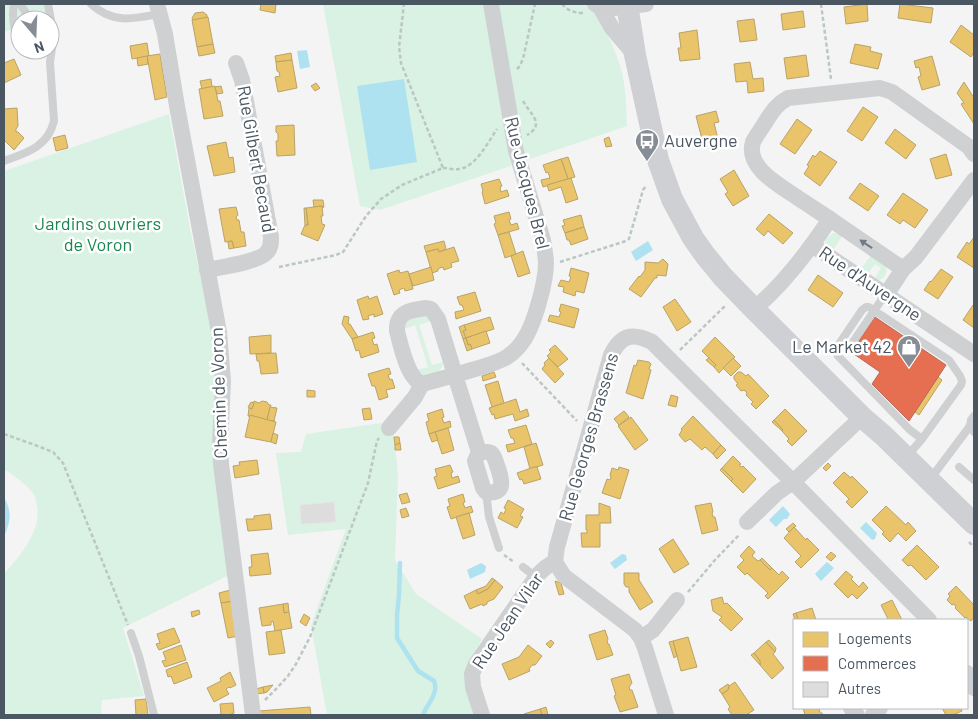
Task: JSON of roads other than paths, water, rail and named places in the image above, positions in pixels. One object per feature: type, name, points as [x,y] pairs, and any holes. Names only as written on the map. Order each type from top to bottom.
[{"type":"street","name":"Rue Jacques Brel","points":[[422,384],[500,360],[514,352],[524,340],[531,326],[542,291],[546,264],[543,240],[518,158],[491,4]]},
{"type":"street","points":[[595,7],[606,9],[633,5],[635,55],[658,160],[672,199],[693,238],[705,255],[754,309],[862,417],[973,521]]},
{"type":"street","points":[[595,7],[635,55]]},
{"type":"street","name":"Chemin de Voron","points":[[158,9],[165,34],[219,332],[223,381],[221,464],[252,710]]},
{"type":"street","name":"Rue Gilbert Becaud","points":[[207,270],[258,258],[266,254],[271,247],[271,237],[242,80],[236,63]]},
{"type":"street","points":[[903,269],[769,178],[754,160],[753,142],[773,110],[779,103],[788,98],[880,88],[892,92],[969,146],[974,154]]},
{"type":"street","points":[[886,295],[903,269],[916,257],[974,180]]},
{"type":"street","points":[[812,246],[830,220]]},
{"type":"street","name":"Rue d'Auvergne","points":[[754,309],[778,286],[812,246],[974,354]]},
{"type":"street","points":[[388,428],[415,397],[422,384],[416,382],[410,373],[397,331],[398,321],[403,314],[426,308],[432,310],[435,313],[479,452],[475,461],[486,492]]},
{"type":"street","name":"Rue Georges Brassens","points":[[555,562],[557,547],[611,355],[616,345],[624,339],[632,336],[642,337],[652,342],[929,619]]},
{"type":"street","points":[[747,522],[862,417]]},
{"type":"street","points":[[555,562],[564,576],[634,630],[641,638],[666,715]]},
{"type":"street","name":"Rue Jean Vilar","points":[[482,715],[473,687],[472,674],[476,664],[529,572],[542,570],[555,562]]},
{"type":"street","points":[[641,638],[653,630],[677,600]]},
{"type":"street","points":[[968,675],[974,688]]},
{"type":"lane","name":"Chemin de Voron","points":[[91,4],[106,15],[121,19],[136,18],[158,9]]},
{"type":"lane","points":[[4,161],[29,152],[39,145],[52,128],[54,116],[50,60]]},
{"type":"lane","points":[[853,342],[886,295]]},
{"type":"lane","points":[[906,457],[922,439],[962,381],[949,360],[866,306],[837,347],[838,356],[910,430],[922,439]]},
{"type":"lane","points":[[930,480],[972,429],[971,420],[974,416]]},
{"type":"lane","points":[[959,467],[974,480]]},
{"type":"lane","points":[[486,492],[489,517],[499,548]]},
{"type":"lane","points":[[131,633],[154,715]]},
{"type":"water","points":[[307,50],[310,67],[300,69],[297,51]]},
{"type":"water","points":[[404,79],[417,162],[370,170],[357,86]]},
{"type":"water","points":[[648,241],[653,250],[636,261],[631,252]]},
{"type":"water","points":[[783,506],[790,514],[787,519],[784,519],[776,527],[769,520]]},
{"type":"water","points":[[866,522],[877,533],[873,540],[860,528]]},
{"type":"water","points":[[622,554],[626,555],[627,560],[615,569],[610,563]]},
{"type":"water","points":[[827,562],[834,568],[821,581],[815,574]]},
{"type":"water","points":[[481,563],[486,566],[485,572],[470,579],[467,570]]},
{"type":"waterway","points":[[4,502],[7,510],[4,531]]},
{"type":"waterway","points":[[400,563],[397,638],[418,671],[434,681],[435,686],[433,696],[423,715]]},
{"type":"place","name":"Auvergne","points":[[647,162]]},
{"type":"place","name":"Le Market 42","points":[[909,368]]},
{"type":"park label","name":"Jardins ouvriers de Voron","points":[[98,234]]}]
